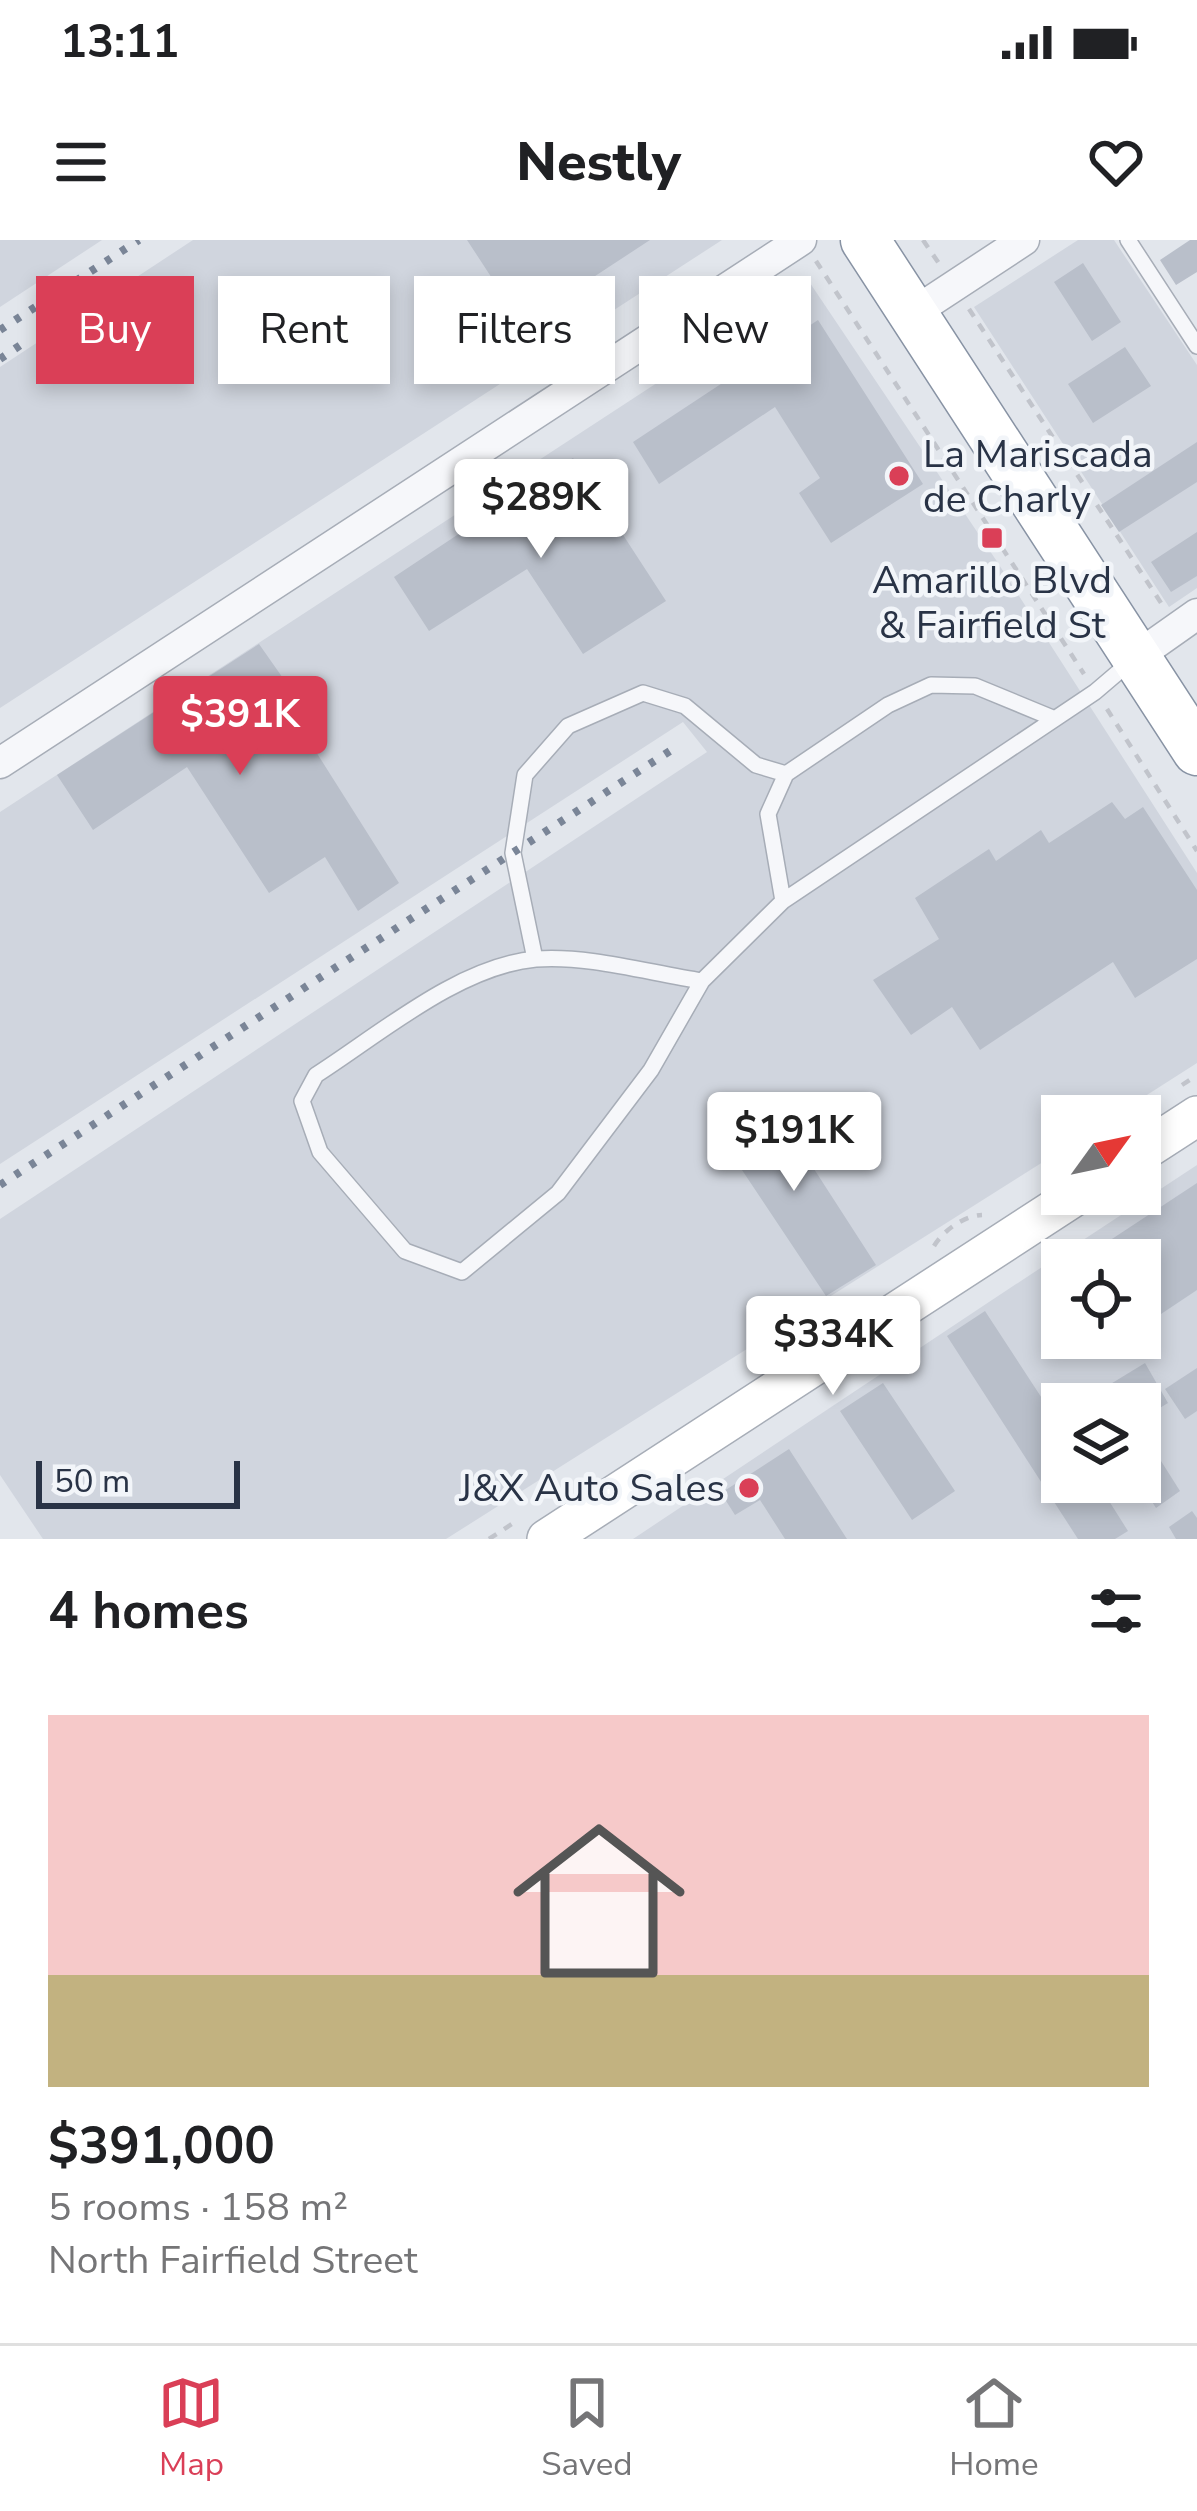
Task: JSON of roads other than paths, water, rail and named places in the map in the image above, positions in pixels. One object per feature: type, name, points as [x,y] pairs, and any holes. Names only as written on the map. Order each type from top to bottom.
[{"type":"highway","points":[[865,240],[1197,751]]},
{"type":"main road","points":[[1161,1140],[1197,1116]]},
{"type":"main road","points":[[547,1539],[1046,1215]]},
{"type":"street","points":[[0,763],[802,240]]},
{"type":"street","points":[[913,313],[1024,240]]},
{"type":"street","points":[[1136,657],[1197,614]]},
{"type":"lane","points":[[1128,240],[1197,346]]},
{"type":"lane","points":[[701,981],[535,959],[469,977],[316,1075],[302,1101],[320,1152],[405,1251],[462,1272],[558,1193],[651,1070],[701,981],[783,901],[1095,692],[1136,657]]},
{"type":"lane","points":[[783,901],[768,814],[786,774],[888,705],[931,685],[976,686],[1054,719]]},
{"type":"lane","points":[[535,959],[516,880],[514,833],[525,775],[568,726],[643,693],[685,706],[756,764],[786,774]]},
{"type":"railway","points":[[0,330],[139,240]]},
{"type":"railway","points":[[0,359],[22,344]]},
{"type":"railway","points":[[0,1185],[676,747]]},
{"type":"place","name":"La Mariscada de Charly","points":[[899,476]]},
{"type":"place","name":"Amarillo Blvd & Fairfield St","points":[[992,538]]},
{"type":"place","name":"J&X Auto Sales","points":[[749,1488]]}]
